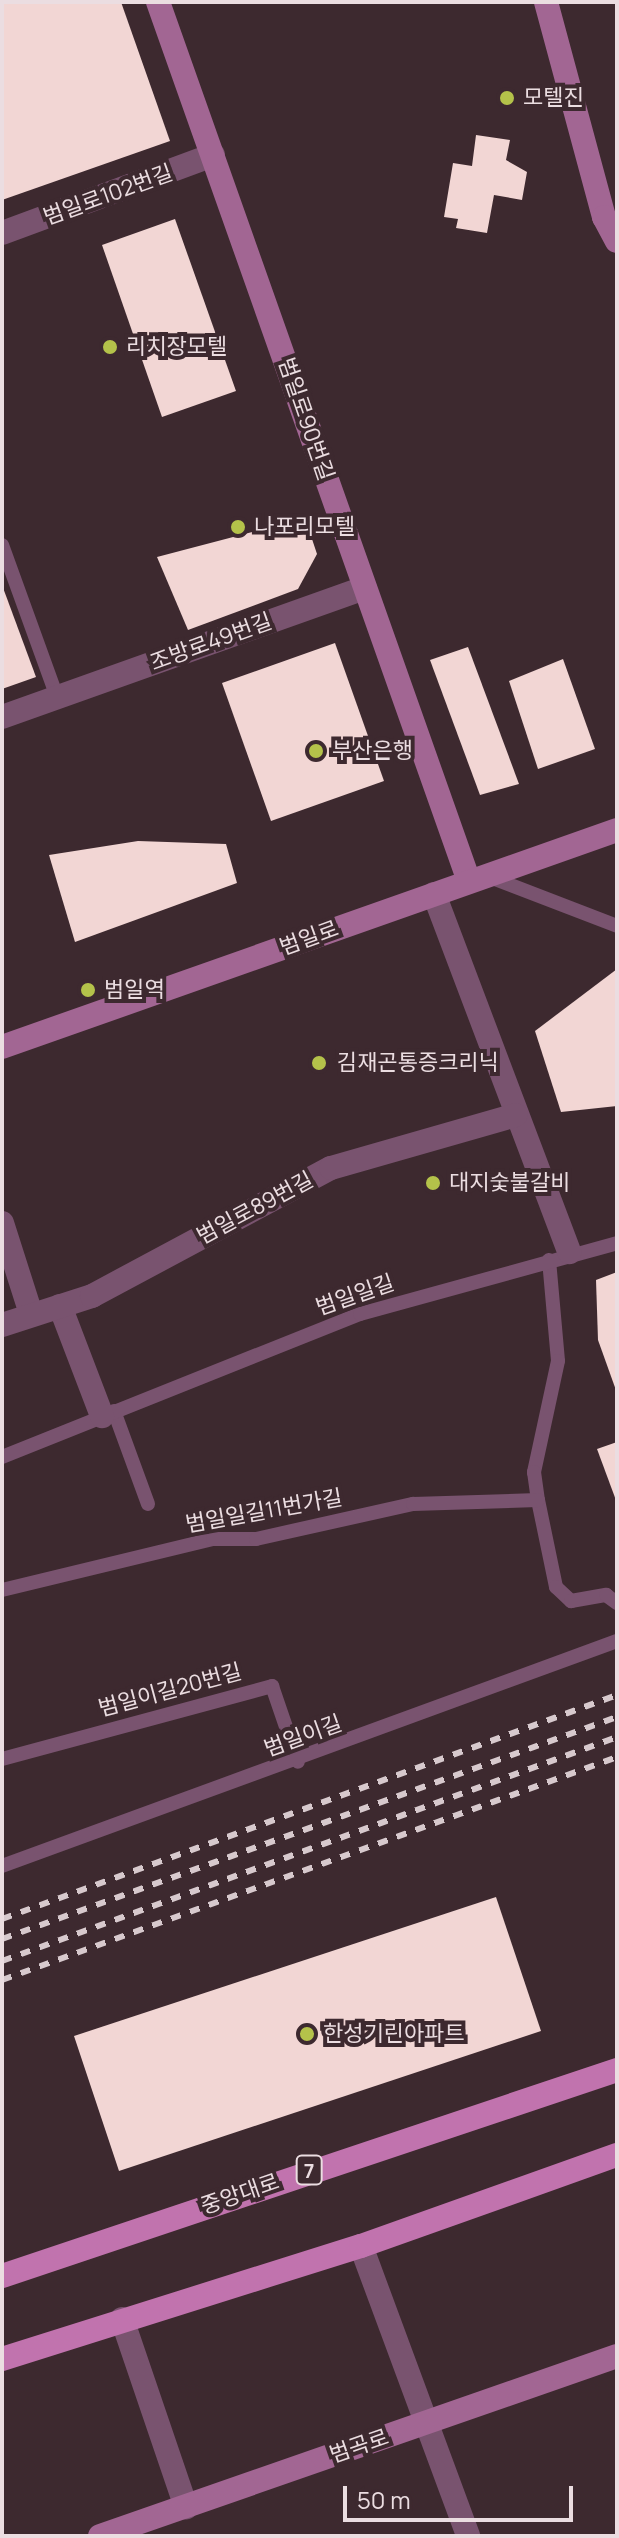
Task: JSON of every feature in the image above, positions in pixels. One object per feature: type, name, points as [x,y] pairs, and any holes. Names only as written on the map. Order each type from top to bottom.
[{"type":"main road","name":"중앙대로","points":[[2,2276],[617,2070]]},
{"type":"main road","points":[[2,2359],[361,2246],[617,2155]]},
{"type":"street","points":[[546,2],[604,217],[617,241]]},
{"type":"street","name":"범일로90번길","points":[[168,8],[213,155],[365,588],[477,878]]},
{"type":"street","name":"범일로102번길","points":[[2,233],[213,155]]},
{"type":"street","name":"조방로49번길","points":[[2,717],[365,588]]},
{"type":"street","name":"범일로","points":[[2,1047],[617,830]]},
{"type":"street","points":[[434,894],[516,1115],[559,1256]]},
{"type":"street","name":"범일로89번길","points":[[2,1325],[92,1296],[331,1168],[516,1115]]},
{"type":"street","points":[[2,1223],[31,1314]]},
{"type":"street","points":[[60,1306],[108,1414]]},
{"type":"street","points":[[361,2246],[468,2536]]},
{"type":"street","points":[[122,2319],[186,2507]]},
{"type":"street","name":"범곡로","points":[[100,2536],[617,2356]]},
{"type":"lane","points":[[2,545],[57,697]]},
{"type":"lane","points":[[477,878],[617,926]]},
{"type":"lane","points":[[600,921],[617,918]]},
{"type":"lane","name":"범일일길","points":[[2,1457],[360,1314],[559,1256],[617,1243]]},
{"type":"lane","points":[[559,1256],[558,1361],[534,1472],[538,1500],[556,1587],[571,1601],[606,1595],[617,1603]]},
{"type":"lane","points":[[108,1414],[148,1504]]},
{"type":"lane","points":[[2,1468],[22,1449]]},
{"type":"lane","name":"범일일길11번가길","points":[[2,1590],[104,1571],[213,1539],[256,1539],[413,1504],[538,1500]]},
{"type":"lane","name":"범일이길","points":[[2,1866],[298,1762],[617,1641]]},
{"type":"lane","name":"범일이길20번길","points":[[2,1759],[272,1686],[298,1762]]},
{"type":"building","points":[[2,2],[121,2],[170,141],[2,200]]},
{"type":"building","points":[[476,135],[510,140],[506,160],[527,172],[522,200],[494,195],[487,233],[456,228],[458,219],[444,217],[453,163],[472,166]]},
{"type":"building","points":[[175,219],[236,391],[162,417],[102,245]]},
{"type":"building","points":[[305,518],[317,554],[298,589],[188,630],[157,557]]},
{"type":"building","points":[[2,585],[36,677],[2,689]]},
{"type":"building","points":[[335,643],[384,781],[271,821],[222,683]]},
{"type":"building","points":[[468,647],[519,784],[480,795],[430,660]]},
{"type":"building","points":[[563,659],[595,749],[538,769],[509,681]]},
{"type":"building","points":[[138,841],[226,844],[237,883],[75,942],[49,855]]},
{"type":"building","points":[[617,969],[617,1106],[561,1112],[535,1031]]},
{"type":"building","points":[[617,1272],[617,1393],[598,1340],[596,1280]]},
{"type":"building","points":[[617,1442],[617,1503],[597,1449]]},
{"type":"building","name":"한성기린아파트","points":[[496,1897],[541,2031],[119,2171],[74,2036]]},
{"type":"railway","points":[[2,1919],[617,1695]]},
{"type":"railway","points":[[2,1939],[617,1717]]},
{"type":"railway","points":[[2,1961],[617,1737]]},
{"type":"railway","points":[[2,1980],[617,1757]]},
{"type":"place","name":"모텔진","points":[[507,98]]},
{"type":"place","name":"리치장모텔","points":[[110,347]]},
{"type":"place","name":"나포리모텔","points":[[238,527]]},
{"type":"place","name":"부산은행","points":[[316,751]]},
{"type":"place","name":"범일역","points":[[88,990]]},
{"type":"place","name":"김재곤통증크리닉","points":[[319,1063]]},
{"type":"place","name":"대지숯불갈비","points":[[433,1183]]},
{"type":"place","name":"한성기린아파트","points":[[307,2034]]}]
